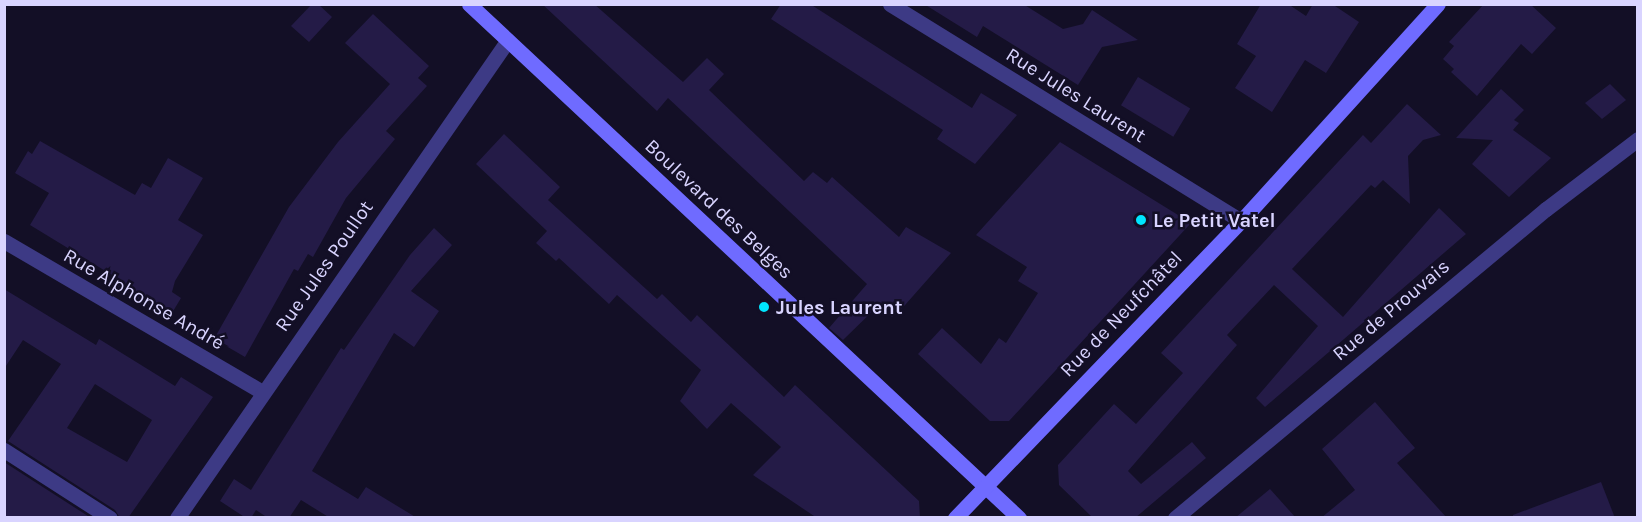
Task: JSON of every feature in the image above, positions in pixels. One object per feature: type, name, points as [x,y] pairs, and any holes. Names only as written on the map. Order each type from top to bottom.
[{"type":"main road","name":"Boulevard des Belges","points":[[469,4],[1019,518]]},
{"type":"main road","name":"Rue de Neufchâtel","points":[[955,518],[1241,220],[1437,4]]},
{"type":"street","name":"Rue Jules Laurent","points":[[890,4],[1241,220]]},
{"type":"street","name":"Rue Jules Poullot","points":[[177,518],[262,392],[508,40]]},
{"type":"street","name":"Rue de Prouvais","points":[[1175,518],[1546,209],[1638,139]]},
{"type":"street","name":"Rue Alphonse André","points":[[4,241],[262,392]]},
{"type":"street","points":[[4,450],[110,518]]},
{"type":"building","points":[[312,4],[318,4],[332,17],[309,42],[291,26]]},
{"type":"building","points":[[542,4],[594,4],[683,82],[707,58],[724,74],[709,90],[804,181],[813,172],[827,183],[832,177],[899,237],[906,227],[951,253],[898,313],[892,317],[879,305],[843,340],[829,328],[867,284],[668,98],[657,111]]},
{"type":"building","points":[[781,4],[810,4],[972,108],[981,93],[1017,115],[975,164],[937,139],[943,130],[771,19]]},
{"type":"building","points":[[924,4],[1023,4],[1063,29],[1083,24],[1092,10],[1138,40],[1102,47],[1078,85],[983,26],[977,37]]},
{"type":"building","points":[[1261,4],[1288,4],[1306,16],[1313,4],[1332,4],[1359,22],[1326,73],[1305,60],[1272,112],[1235,88],[1256,56],[1237,44]]},
{"type":"building","points":[[1484,4],[1530,4],[1556,28],[1532,54],[1521,44],[1477,96],[1451,72],[1454,69],[1443,59],[1454,46],[1449,42]]},
{"type":"building","points":[[373,14],[429,66],[418,78],[427,86],[386,131],[395,139],[346,198],[313,257],[308,254],[298,271],[294,269],[245,357],[214,339],[289,207],[338,142],[390,84],[345,43]]},
{"type":"building","points":[[1138,77],[1190,108],[1173,137],[1121,105]]},
{"type":"building","points":[[1610,84],[1626,100],[1602,119],[1585,103]]},
{"type":"building","points":[[1501,89],[1524,110],[1514,120],[1519,123],[1513,130],[1551,158],[1509,197],[1472,164],[1493,140],[1456,138]]},
{"type":"building","points":[[1407,104],[1441,135],[1423,140],[1408,156],[1410,204],[1383,180],[1375,188],[1371,185],[1292,269],[1343,317],[1439,208],[1466,234],[1265,407],[1256,398],[1318,326],[1274,285],[1227,335],[1237,345],[1128,471],[1141,484],[1192,442],[1206,458],[1135,518],[1093,518],[1059,485],[1058,465],[1114,404],[1136,424],[1183,373],[1161,353],[1363,135],[1371,143]]},
{"type":"building","points":[[504,134],[560,187],[548,200],[657,299],[662,294],[691,322],[697,315],[784,397],[795,385],[919,501],[920,518],[817,518],[753,475],[781,447],[731,403],[707,429],[680,401],[701,370],[617,295],[609,304],[559,258],[556,261],[536,243],[547,231],[476,164]]},
{"type":"building","points":[[40,141],[135,195],[142,183],[151,188],[168,158],[203,178],[178,220],[203,235],[175,281],[172,292],[181,298],[169,318],[108,281],[112,275],[30,225],[49,193],[15,173],[28,151],[32,154]]},
{"type":"building","points":[[1060,142],[1191,223],[1009,421],[990,421],[918,354],[942,328],[981,364],[999,338],[1006,343],[1038,293],[1018,281],[1027,267],[976,235]]},
{"type":"building","points":[[434,228],[452,245],[411,291],[439,311],[414,347],[394,333],[312,471],[358,499],[366,487],[417,518],[330,518],[301,500],[289,518],[268,518],[256,510],[251,518],[246,518],[220,501],[234,479],[251,490],[341,348],[344,350],[410,255]]},
{"type":"building","points":[[4,289],[96,345],[99,339],[175,386],[181,377],[213,397],[128,518],[120,518],[115,510],[8,441],[61,364],[23,340],[4,369]],"holes":[[[95,384],[152,420],[127,462],[67,428]]]},
{"type":"building","points":[[1375,402],[1415,448],[1397,463],[1447,518],[1321,518],[1355,490],[1322,449]]},
{"type":"building","points":[[4,462],[91,518],[4,518]]},
{"type":"building","points":[[1601,482],[1615,518],[1513,518],[1513,515]]},
{"type":"building","points":[[1270,489],[1296,518],[1235,518]]},
{"type":"place","name":"Le Petit Vatel","points":[[1141,220]]},
{"type":"place","name":"Jules Laurent","points":[[764,307]]}]
